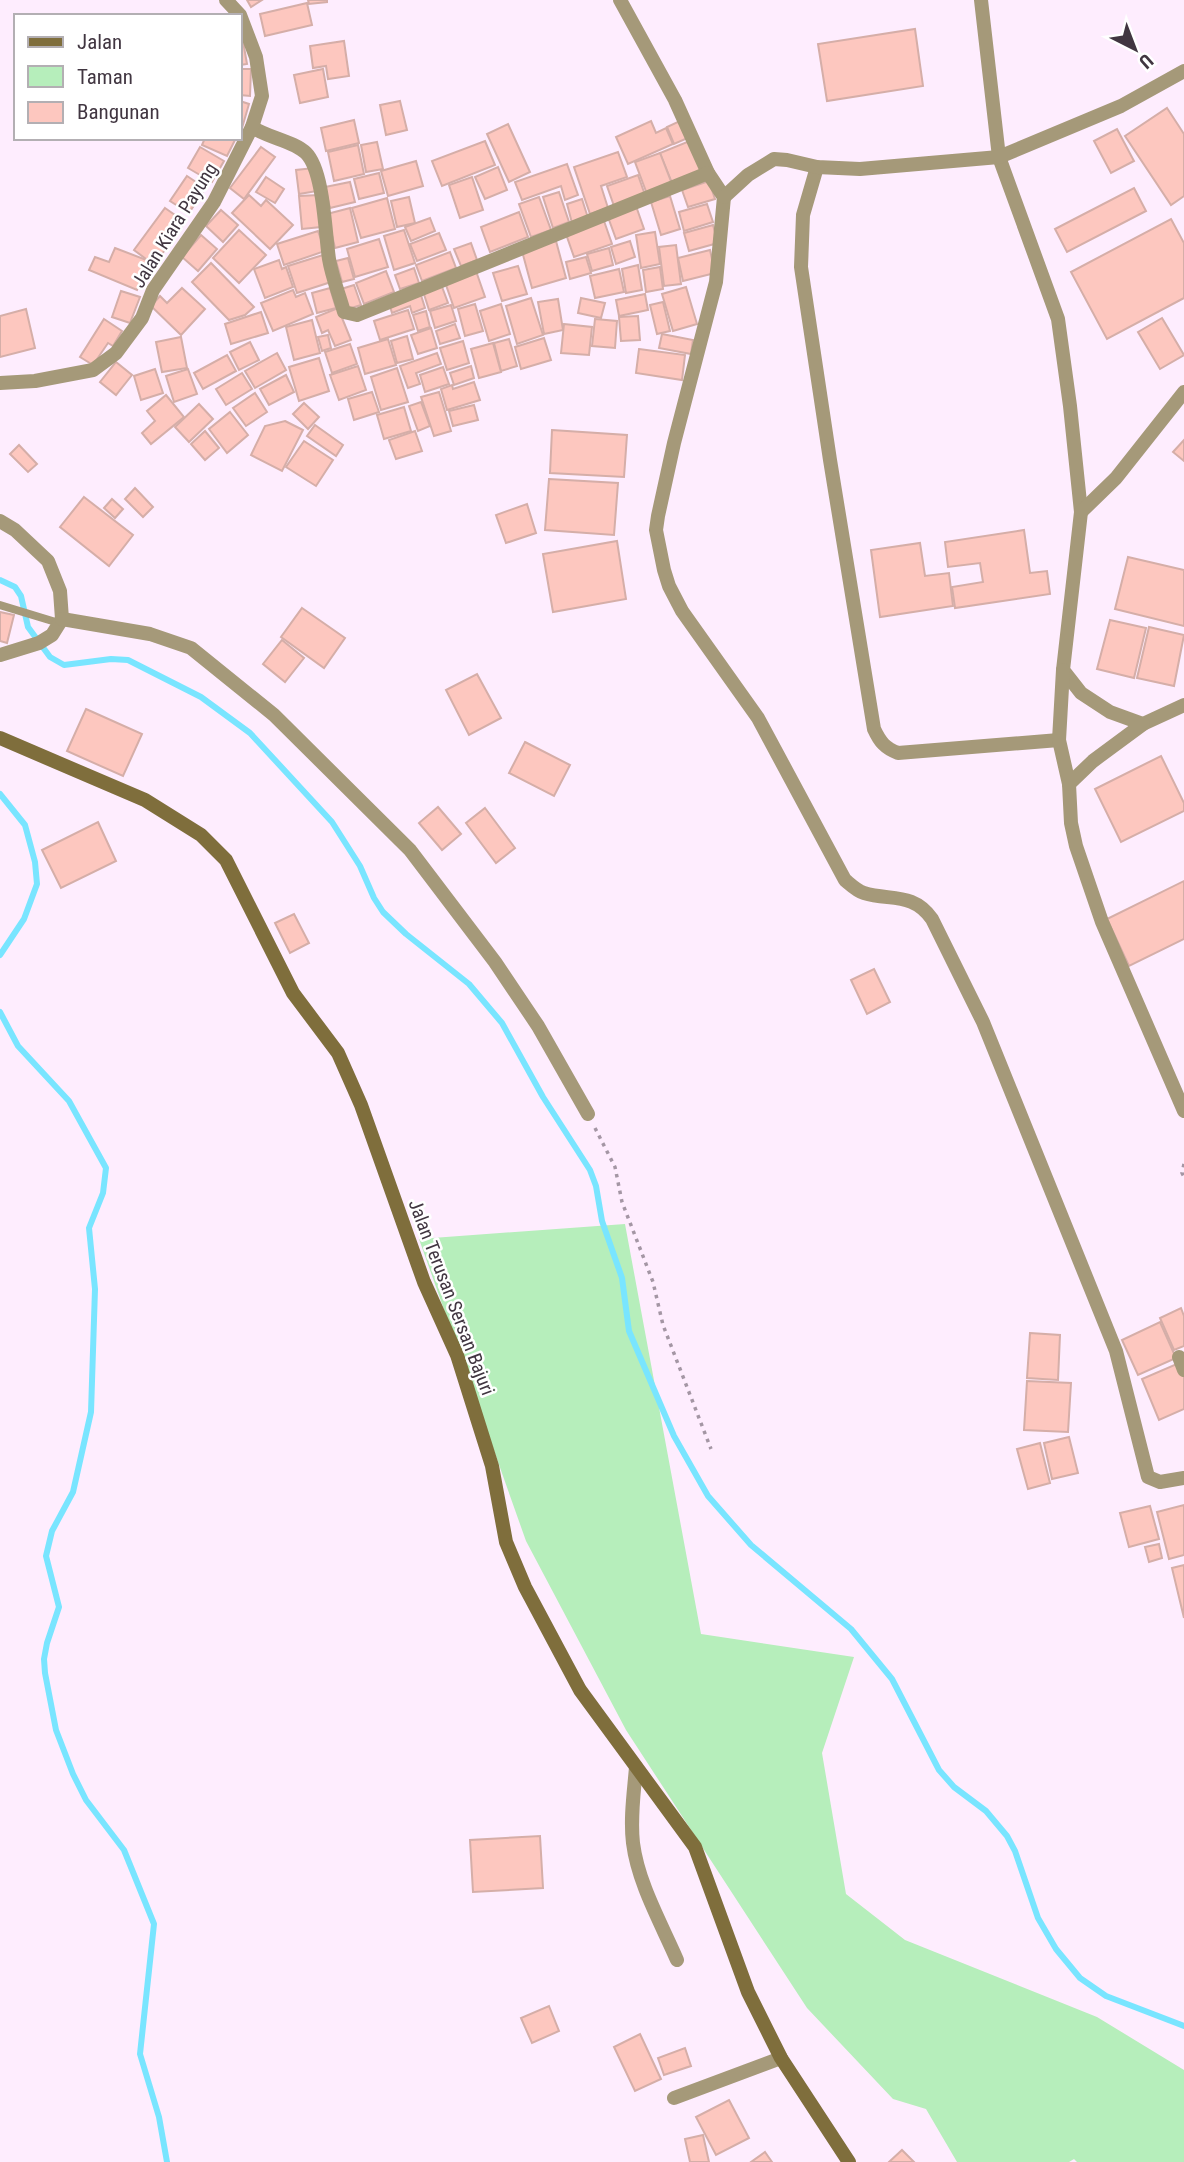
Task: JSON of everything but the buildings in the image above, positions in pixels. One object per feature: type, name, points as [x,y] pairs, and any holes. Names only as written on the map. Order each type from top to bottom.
[{"type":"main road","name":"Jalan Terusan Sersan Bajuri","points":[[0,738],[145,800],[201,835],[226,860],[293,993],[338,1053],[361,1105],[424,1282],[457,1355],[492,1465],[506,1542],[525,1587],[580,1690],[695,1847],[748,1992],[781,2058],[849,2162]]},
{"type":"street","name":"Jalan Kiara Payung","points":[[226,0],[239,14]]},
{"type":"street","points":[[620,0],[676,100],[709,173],[724,197],[716,282],[674,443],[656,530],[669,586],[681,611],[758,718],[845,880],[861,892],[898,897],[917,904],[932,919],[983,1022],[1116,1351],[1148,1477],[1160,1482],[1184,1478]]},
{"type":"street","points":[[981,0],[999,157],[1058,318],[1070,406],[1081,512],[1063,670],[1059,740],[1069,785],[1071,822],[1076,846],[1102,922],[1184,1111]]},
{"type":"street","name":"Jalan Kiara Payung","points":[[0,383],[35,381],[93,369],[116,353],[142,318],[153,290],[214,202],[252,127],[262,96],[256,57],[242,20]]},
{"type":"street","points":[[724,197],[748,175],[774,159],[817,167],[860,169],[999,157],[1121,106],[1184,71]]},
{"type":"street","points":[[252,127],[304,150],[310,158],[317,173],[330,262],[344,312],[357,315],[709,173]]},
{"type":"street","points":[[817,167],[803,215],[802,267],[874,729],[880,742],[898,753],[1059,740]]},
{"type":"street","points":[[1081,512],[1116,478],[1184,393]]},
{"type":"street","points":[[0,521],[15,530],[48,561],[60,591],[61,621],[52,635],[39,643],[0,656]]},
{"type":"street","points":[[61,621],[150,635],[191,648],[274,715],[410,850],[495,962],[531,1015],[588,1114]]},
{"type":"street","points":[[1063,670],[1081,693],[1110,712],[1143,723]]},
{"type":"street","points":[[1069,785],[1093,761],[1143,723],[1184,705]]},
{"type":"street","points":[[636,1767],[632,1809],[633,1842],[639,1871],[677,1960]]},
{"type":"street","points":[[674,2098],[781,2058]]},
{"type":"lane","points":[[0,604],[61,621]]},
{"type":"path","points":[[588,1114],[615,1167],[622,1202],[653,1282],[663,1325],[711,1449]]},
{"type":"path","points":[[1184,1164],[1184,1177]]},
{"type":"green space","points":[[625,1224],[701,1634],[854,1657],[822,1753],[846,1894],[905,1940],[1097,2017],[1184,2070],[1184,2162],[1077,2162],[1074,2159],[1069,2162],[957,2162],[926,2109],[893,2099],[807,2008],[626,1730],[526,1541],[419,1239]]},
{"type":"waterway","points":[[0,580],[15,587],[21,596],[28,627],[50,657],[64,665],[111,659],[128,660],[201,697],[250,733],[332,822],[360,866],[383,912],[406,934],[469,984],[502,1023],[543,1097],[590,1170],[596,1186],[602,1221],[622,1278],[629,1331],[674,1436],[708,1496],[751,1545],[851,1629],[892,1679],[939,1770],[954,1787],[986,1811],[1007,1836],[1015,1851],[1038,1918],[1056,1949],[1080,1978],[1106,1996],[1184,2026]]},
{"type":"waterway","points":[[0,794],[25,825],[35,862],[37,884],[24,919],[0,955]]},
{"type":"waterway","points":[[0,1012],[18,1046],[69,1101],[106,1168],[103,1193],[89,1228],[95,1289],[91,1412],[73,1492],[52,1531],[46,1556],[59,1607],[44,1659],[56,1730],[73,1774],[86,1800],[124,1850],[154,1924],[140,2054],[159,2117],[167,2162]]}]
